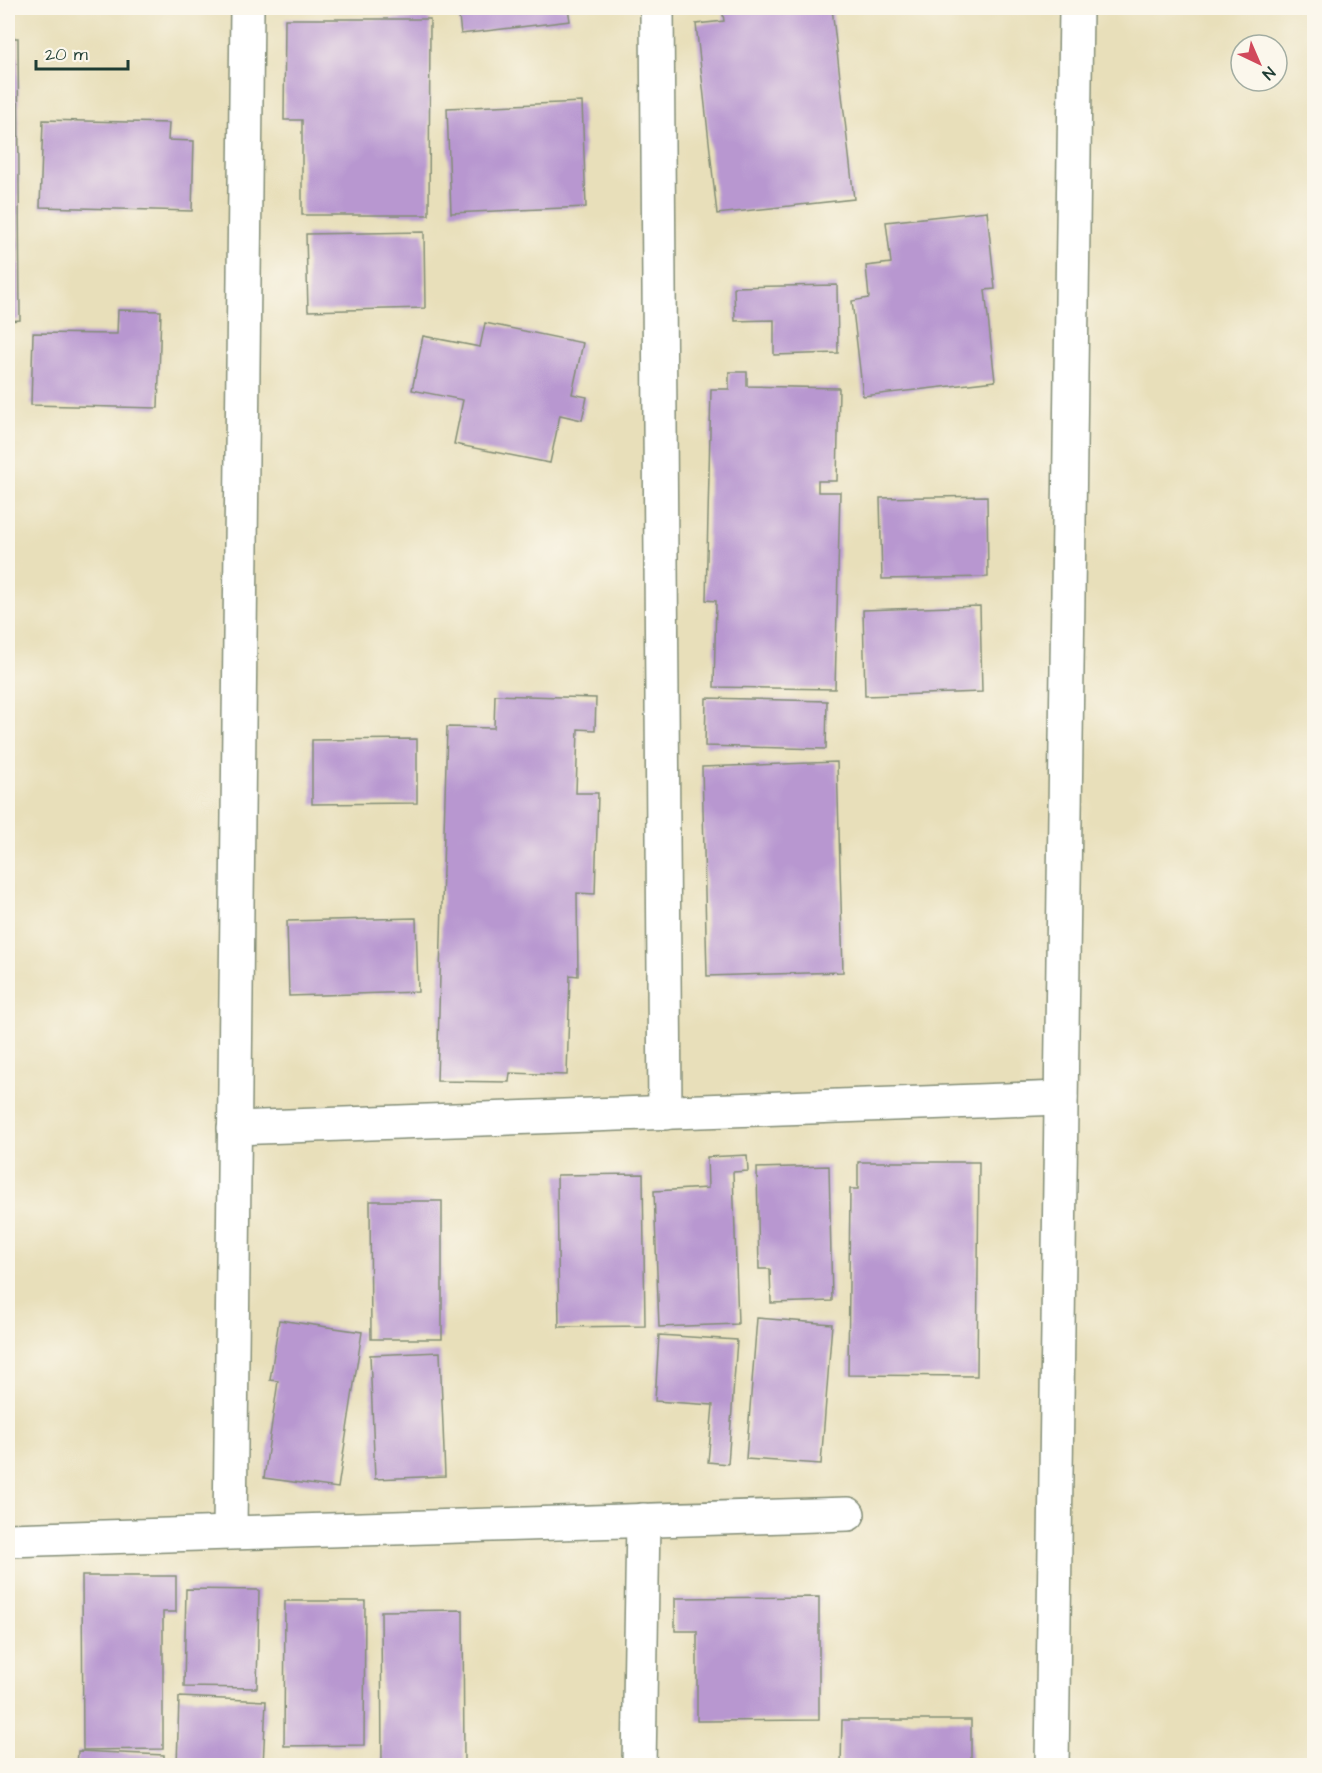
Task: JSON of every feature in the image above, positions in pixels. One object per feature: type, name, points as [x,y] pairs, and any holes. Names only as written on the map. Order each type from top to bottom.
[{"type":"street","points":[[230,1532],[247,8]]},
{"type":"street","points":[[657,8],[665,1113]]},
{"type":"street","points":[[1052,1766],[1076,8]]},
{"type":"street","points":[[234,1128],[1061,1098]]},
{"type":"street","points":[[8,1540],[848,1514]]},
{"type":"street","points":[[639,1766],[643,1520]]},
{"type":"building","points":[[458,8],[568,8],[570,21],[461,34]]},
{"type":"building","points":[[722,8],[832,8],[854,199],[717,214],[696,24],[724,21]]},
{"type":"building","points":[[285,19],[430,19],[429,215],[302,215],[302,120],[284,120]]},
{"type":"building","points":[[8,38],[18,38],[20,320],[8,321]]},
{"type":"building","points":[[582,102],[586,207],[451,213],[447,108]]},
{"type":"building","points":[[43,120],[169,123],[168,140],[194,141],[192,211],[40,207]]},
{"type":"building","points":[[987,211],[995,289],[985,290],[995,381],[863,396],[852,301],[869,298],[866,266],[891,263],[886,222]]},
{"type":"building","points":[[424,232],[425,308],[308,311],[306,234]]},
{"type":"building","points":[[837,285],[838,353],[774,355],[774,320],[735,321],[734,287]]},
{"type":"building","points":[[118,310],[161,311],[158,408],[31,405],[33,333],[117,334]]},
{"type":"building","points":[[485,323],[583,343],[572,394],[587,397],[582,420],[560,415],[550,463],[454,444],[463,400],[412,390],[423,336],[480,347]]},
{"type":"building","points":[[729,372],[747,372],[747,386],[839,388],[837,481],[818,481],[818,492],[840,492],[835,689],[714,687],[716,601],[706,600],[711,389],[729,389]]},
{"type":"building","points":[[987,496],[988,577],[882,579],[880,498]]},
{"type":"building","points":[[980,606],[982,692],[865,696],[863,610]]},
{"type":"building","points":[[495,695],[596,698],[595,730],[578,729],[576,793],[598,793],[595,894],[577,893],[578,976],[570,975],[567,1075],[510,1073],[509,1082],[437,1081],[447,727],[494,728]]},
{"type":"building","points":[[706,698],[827,701],[826,749],[705,746]]},
{"type":"building","points":[[417,739],[417,803],[312,804],[312,740]]},
{"type":"building","points":[[837,762],[843,972],[707,976],[702,767]]},
{"type":"building","points":[[416,918],[418,992],[289,996],[287,921]]},
{"type":"building","points":[[747,1155],[748,1171],[733,1172],[738,1324],[659,1327],[654,1191],[708,1188],[707,1157]]},
{"type":"building","points":[[858,1162],[979,1162],[977,1376],[848,1375],[850,1189],[858,1189]]},
{"type":"building","points":[[829,1166],[832,1301],[771,1303],[770,1269],[759,1269],[757,1168]]},
{"type":"building","points":[[643,1174],[645,1326],[559,1327],[557,1175]]},
{"type":"building","points":[[370,1201],[442,1201],[442,1339],[371,1339]]},
{"type":"building","points":[[757,1318],[832,1324],[821,1464],[746,1459]]},
{"type":"building","points":[[279,1320],[362,1332],[338,1488],[264,1478],[278,1381],[270,1380]]},
{"type":"building","points":[[659,1335],[737,1340],[728,1464],[708,1462],[713,1405],[655,1401]]},
{"type":"building","points":[[440,1352],[445,1476],[375,1479],[370,1355]]},
{"type":"building","points":[[82,1576],[176,1576],[176,1612],[163,1612],[163,1749],[83,1750]]},
{"type":"building","points":[[186,1589],[259,1590],[257,1688],[184,1687]]},
{"type":"building","points":[[819,1597],[819,1720],[697,1721],[697,1631],[675,1631],[675,1598]]},
{"type":"building","points":[[285,1601],[365,1601],[364,1745],[284,1746]]},
{"type":"building","points":[[463,1610],[464,1766],[382,1766],[381,1611]]},
{"type":"building","points":[[179,1697],[266,1701],[263,1766],[177,1766]]},
{"type":"building","points":[[842,1720],[971,1720],[971,1766],[841,1766]]},
{"type":"building","points":[[78,1751],[164,1755],[164,1766],[77,1766]]}]
